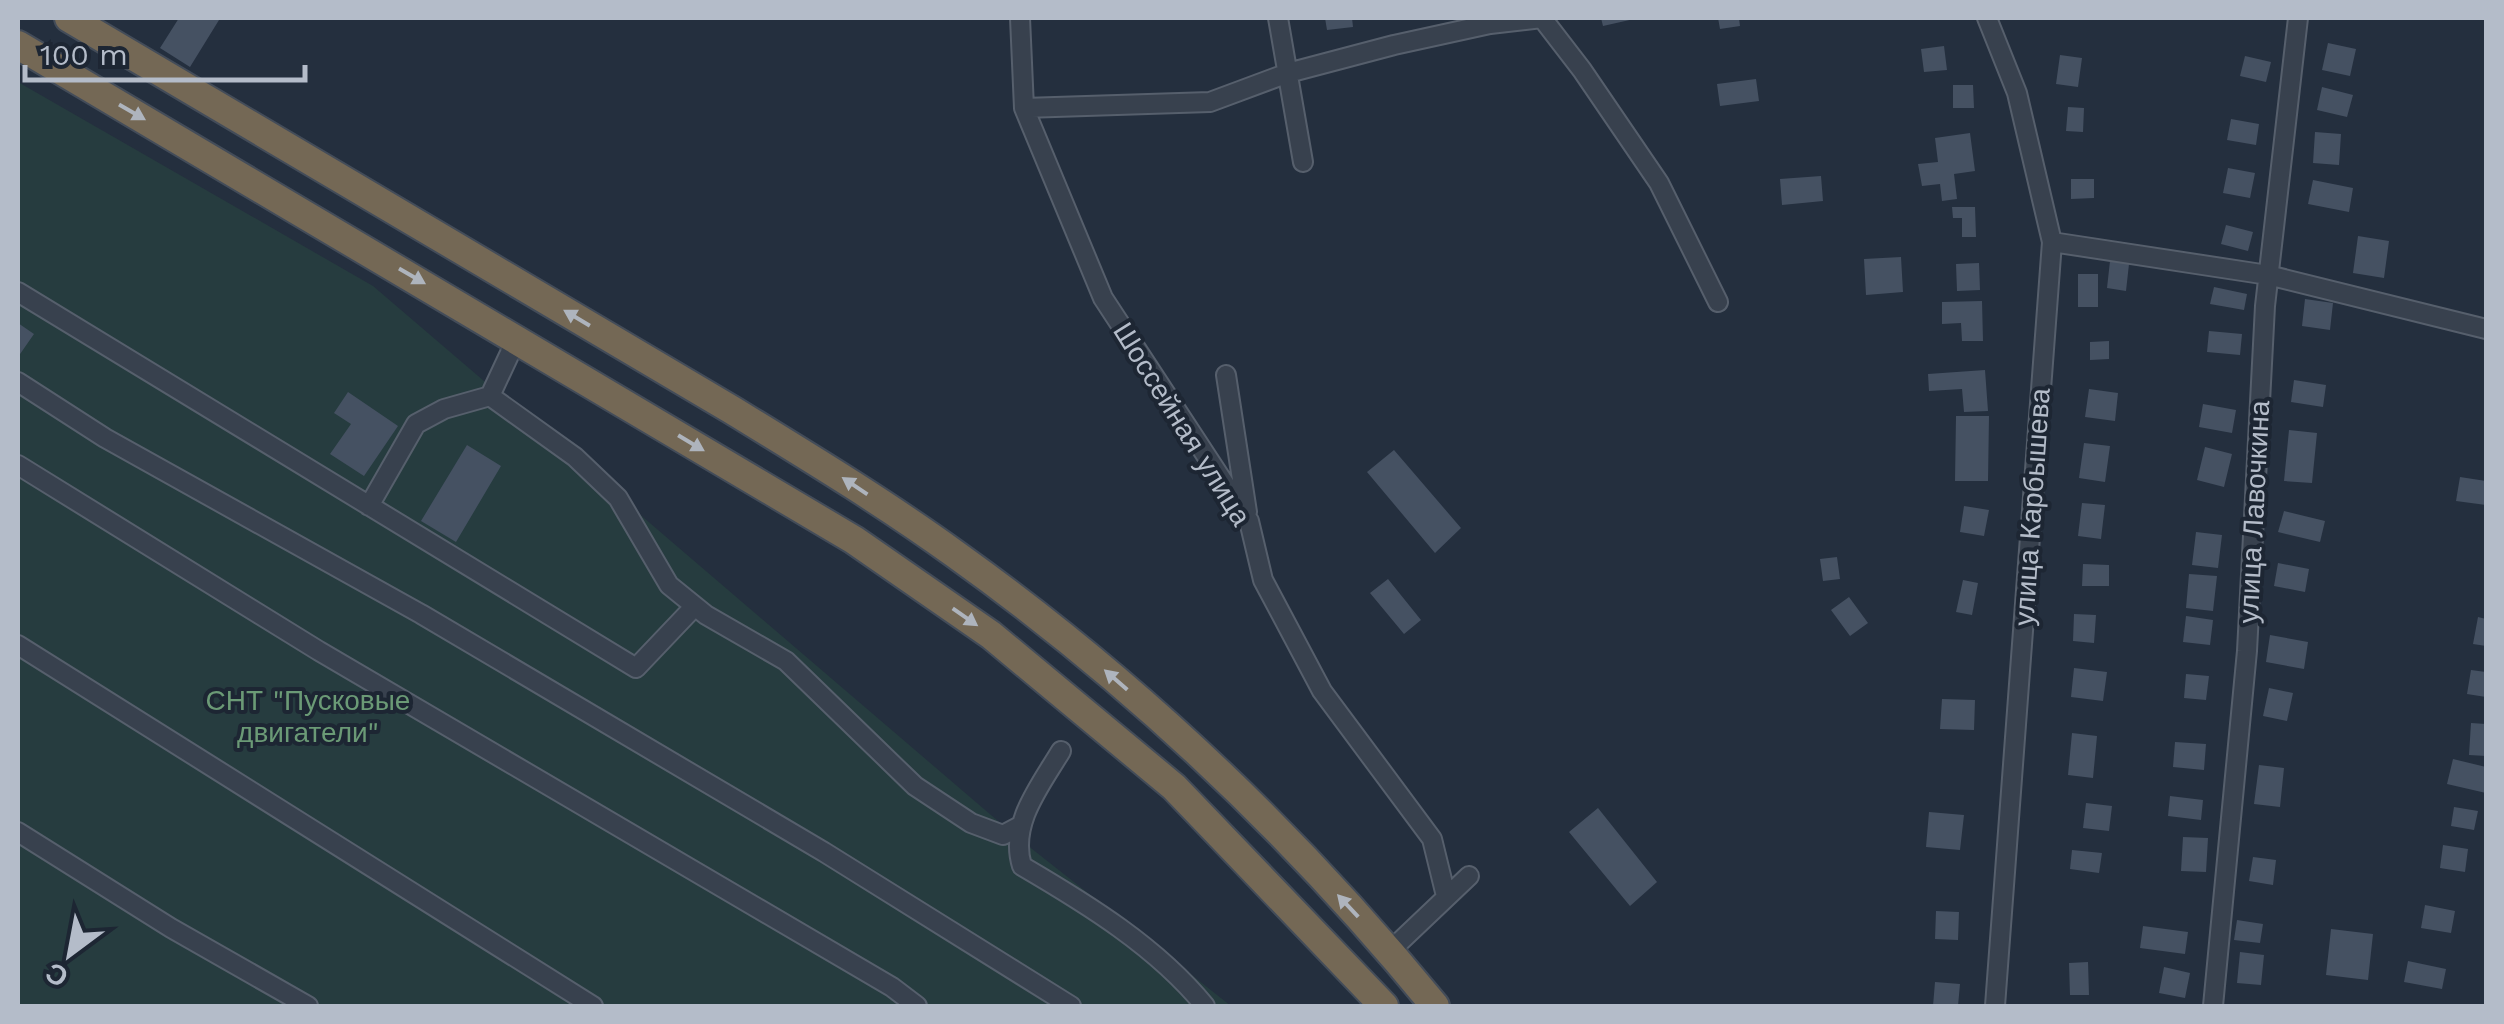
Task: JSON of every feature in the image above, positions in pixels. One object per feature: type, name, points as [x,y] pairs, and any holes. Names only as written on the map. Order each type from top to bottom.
[{"type":"highway","points":[[69,18],[732,410],[955,553],[1069,640],[1182,736],[1390,951],[1435,1006]]},
{"type":"highway","points":[[18,45],[854,540],[991,636],[1174,787],[1384,1006]]},
{"type":"street","name":"Шоссейная улица","points":[[1020,18],[1024,108],[1102,298],[1248,521],[1264,580],[1322,692],[1432,840],[1446,896]]},
{"type":"street","points":[[1278,18],[1303,162]]},
{"type":"street","points":[[1024,108],[1210,102],[1288,73],[1413,40],[1542,18],[1659,183],[1718,302]]},
{"type":"street","name":"улица Карбышева","points":[[1987,18],[2017,93],[2052,242],[1995,1006]]},
{"type":"street","name":"улица Лавочкина","points":[[2213,1006],[2247,652],[2268,274],[2298,18]]},
{"type":"street","points":[[2052,242],[2268,274],[2486,329]]},
{"type":"street","points":[[18,292],[636,668],[695,606]]},
{"type":"street","points":[[369,506],[416,424],[444,409],[490,396],[517,338]]},
{"type":"street","points":[[1226,374],[1248,521]]},
{"type":"street","points":[[18,382],[105,438],[422,614],[1072,1006]]},
{"type":"street","points":[[490,396],[575,457],[618,498],[669,585],[695,606],[786,662],[863,738],[929,795],[989,832],[1003,836],[1020,826]]},
{"type":"street","points":[[18,464],[319,651],[892,987],[917,1006]]},
{"type":"street","points":[[18,645],[592,1006]]},
{"type":"street","points":[[1061,751],[1020,826],[1016,847],[1022,866],[1082,902],[1182,978],[1204,1006]]},
{"type":"street","points":[[18,832],[171,928],[308,1006]]},
{"type":"street","points":[[1390,951],[1470,876]]},
{"type":"green space","name":"СНТ \"Пусковые двигатели\"","points":[[18,82],[373,286],[1012,833],[1231,1006],[18,1006]]},
{"type":"building","points":[[179,18],[219,20],[190,67],[160,48]]},
{"type":"building","points":[[1325,18],[1352,18],[1353,27],[1327,30]]},
{"type":"building","points":[[1601,18],[1634,18],[1634,19],[1603,26]]},
{"type":"building","points":[[1718,18],[1739,18],[1740,26],[1720,29]]},
{"type":"building","points":[[2328,43],[2356,49],[2350,76],[2322,70]]},
{"type":"building","points":[[1944,46],[1947,70],[1924,72],[1921,49]]},
{"type":"building","points":[[2060,55],[2082,58],[2078,87],[2056,84]]},
{"type":"building","points":[[2245,56],[2271,62],[2266,82],[2240,76]]},
{"type":"building","points":[[1756,79],[1759,101],[1720,106],[1717,84]]},
{"type":"building","points":[[1953,85],[1973,85],[1974,108],[1953,108]]},
{"type":"building","points":[[2322,87],[2353,95],[2347,117],[2317,110]]},
{"type":"building","points":[[2068,107],[2084,108],[2083,132],[2066,131]]},
{"type":"building","points":[[2231,119],[2259,124],[2256,145],[2227,140]]},
{"type":"building","points":[[2315,132],[2341,134],[2339,165],[2313,163]]},
{"type":"building","points":[[1970,133],[1975,171],[1954,174],[1957,199],[1942,201],[1940,184],[1922,186],[1918,164],[1938,162],[1935,138]]},
{"type":"building","points":[[2228,168],[2255,173],[2250,198],[2223,193]]},
{"type":"building","points":[[1821,176],[1823,201],[1782,205],[1780,179]]},
{"type":"building","points":[[2071,179],[2094,179],[2094,198],[2071,199]]},
{"type":"building","points":[[2313,180],[2353,188],[2349,212],[2308,204]]},
{"type":"building","points":[[1952,207],[1975,207],[1976,237],[1962,237],[1962,218],[1953,218]]},
{"type":"building","points":[[2226,225],[2253,232],[2248,251],[2221,244]]},
{"type":"building","points":[[2358,236],[2389,241],[2384,278],[2353,273]]},
{"type":"building","points":[[1901,257],[1903,292],[1866,295],[1864,259]]},
{"type":"building","points":[[2110,261],[2129,264],[2126,291],[2107,288]]},
{"type":"building","points":[[1979,263],[1980,290],[1957,291],[1956,264]]},
{"type":"building","points":[[2078,274],[2098,274],[2098,307],[2078,307]]},
{"type":"building","points":[[2214,287],[2247,294],[2244,310],[2210,304]]},
{"type":"building","points":[[2305,299],[2333,303],[2330,330],[2302,326]]},
{"type":"building","points":[[1982,301],[1983,341],[1962,341],[1961,323],[1942,324],[1942,302]]},
{"type":"building","points":[[18,323],[34,334],[18,357]]},
{"type":"building","points":[[2209,331],[2242,334],[2240,355],[2207,352]]},
{"type":"building","points":[[2109,341],[2109,359],[2090,360],[2090,342]]},
{"type":"building","points":[[1985,370],[1988,411],[1964,412],[1962,389],[1929,391],[1928,374]]},
{"type":"building","points":[[2294,380],[2326,385],[2323,407],[2291,402]]},
{"type":"building","points":[[2089,389],[2118,393],[2115,421],[2085,417]]},
{"type":"building","points":[[348,392],[398,426],[364,476],[330,454],[351,424],[334,413]]},
{"type":"building","points":[[2203,404],[2236,410],[2232,433],[2199,427]]},
{"type":"building","points":[[1956,416],[1989,416],[1988,481],[1955,481]]},
{"type":"building","points":[[2289,430],[2317,433],[2312,483],[2284,481]]},
{"type":"building","points":[[2084,443],[2110,446],[2105,482],[2079,478]]},
{"type":"building","points":[[467,445],[501,466],[456,542],[421,521]]},
{"type":"building","points":[[2205,447],[2232,454],[2224,487],[2197,480]]},
{"type":"building","points":[[1394,450],[1461,528],[1435,553],[1367,472]]},
{"type":"building","points":[[2460,477],[2486,481],[2486,505],[2456,501]]},
{"type":"building","points":[[2082,503],[2105,505],[2101,539],[2078,536]]},
{"type":"building","points":[[1964,506],[1989,510],[1984,536],[1960,532]]},
{"type":"building","points":[[2284,511],[2325,521],[2320,542],[2278,532]]},
{"type":"building","points":[[2196,532],[2222,535],[2218,568],[2192,565]]},
{"type":"building","points":[[1837,557],[1840,579],[1823,581],[1820,559]]},
{"type":"building","points":[[2278,563],[2309,569],[2305,592],[2274,586]]},
{"type":"building","points":[[2083,564],[2109,565],[2109,586],[2082,586]]},
{"type":"building","points":[[2189,574],[2217,576],[2213,611],[2186,608]]},
{"type":"building","points":[[1388,579],[1421,620],[1404,634],[1370,593]]},
{"type":"building","points":[[1963,580],[1978,583],[1972,615],[1956,612]]},
{"type":"building","points":[[1849,597],[1868,623],[1850,636],[1831,610]]},
{"type":"building","points":[[2074,614],[2096,615],[2094,643],[2073,641]]},
{"type":"building","points":[[2186,616],[2213,620],[2210,645],[2183,642]]},
{"type":"building","points":[[2478,617],[2486,619],[2486,646],[2473,644]]},
{"type":"building","points":[[2270,635],[2308,642],[2304,669],[2266,662]]},
{"type":"building","points":[[2074,668],[2107,672],[2103,701],[2071,697]]},
{"type":"building","points":[[2471,670],[2486,672],[2486,697],[2467,694]]},
{"type":"building","points":[[2186,674],[2209,676],[2206,700],[2184,698]]},
{"type":"building","points":[[2269,688],[2293,693],[2287,721],[2263,716]]},
{"type":"building","points":[[1942,699],[1975,700],[1974,730],[1940,729]]},
{"type":"building","points":[[2471,723],[2486,724],[2486,756],[2469,755]]},
{"type":"building","points":[[2072,733],[2097,736],[2093,778],[2068,775]]},
{"type":"building","points":[[2175,742],[2206,744],[2204,770],[2173,767]]},
{"type":"building","points":[[2453,759],[2486,767],[2486,793],[2447,784]]},
{"type":"building","points":[[2259,765],[2284,768],[2280,807],[2254,804]]},
{"type":"building","points":[[2170,796],[2203,800],[2201,820],[2168,816]]},
{"type":"building","points":[[2086,803],[2112,806],[2109,831],[2083,828]]},
{"type":"building","points":[[2454,807],[2478,811],[2474,830],[2451,826]]},
{"type":"building","points":[[1598,808],[1657,882],[1630,906],[1569,832]]},
{"type":"building","points":[[1929,812],[1964,815],[1960,850],[1926,847]]},
{"type":"building","points":[[2183,837],[2208,838],[2206,872],[2181,871]]},
{"type":"building","points":[[2443,845],[2468,849],[2465,872],[2440,868]]},
{"type":"building","points":[[2072,850],[2102,853],[2099,873],[2070,869]]},
{"type":"building","points":[[2253,857],[2276,860],[2273,885],[2249,881]]},
{"type":"building","points":[[2425,905],[2455,911],[2451,933],[2421,928]]},
{"type":"building","points":[[1936,911],[1959,912],[1958,940],[1935,939]]},
{"type":"building","points":[[2237,920],[2263,924],[2260,943],[2234,940]]},
{"type":"building","points":[[2143,926],[2188,932],[2185,954],[2140,948]]},
{"type":"building","points":[[2331,929],[2373,934],[2368,980],[2326,975]]},
{"type":"building","points":[[2240,952],[2264,955],[2261,985],[2237,983]]},
{"type":"building","points":[[2408,961],[2446,969],[2442,989],[2404,982]]},
{"type":"building","points":[[2088,962],[2089,995],[2070,995],[2069,963]]},
{"type":"building","points":[[2164,967],[2190,973],[2185,998],[2159,993]]},
{"type":"building","points":[[1935,982],[1960,984],[1958,1006],[1933,1006]]}]
